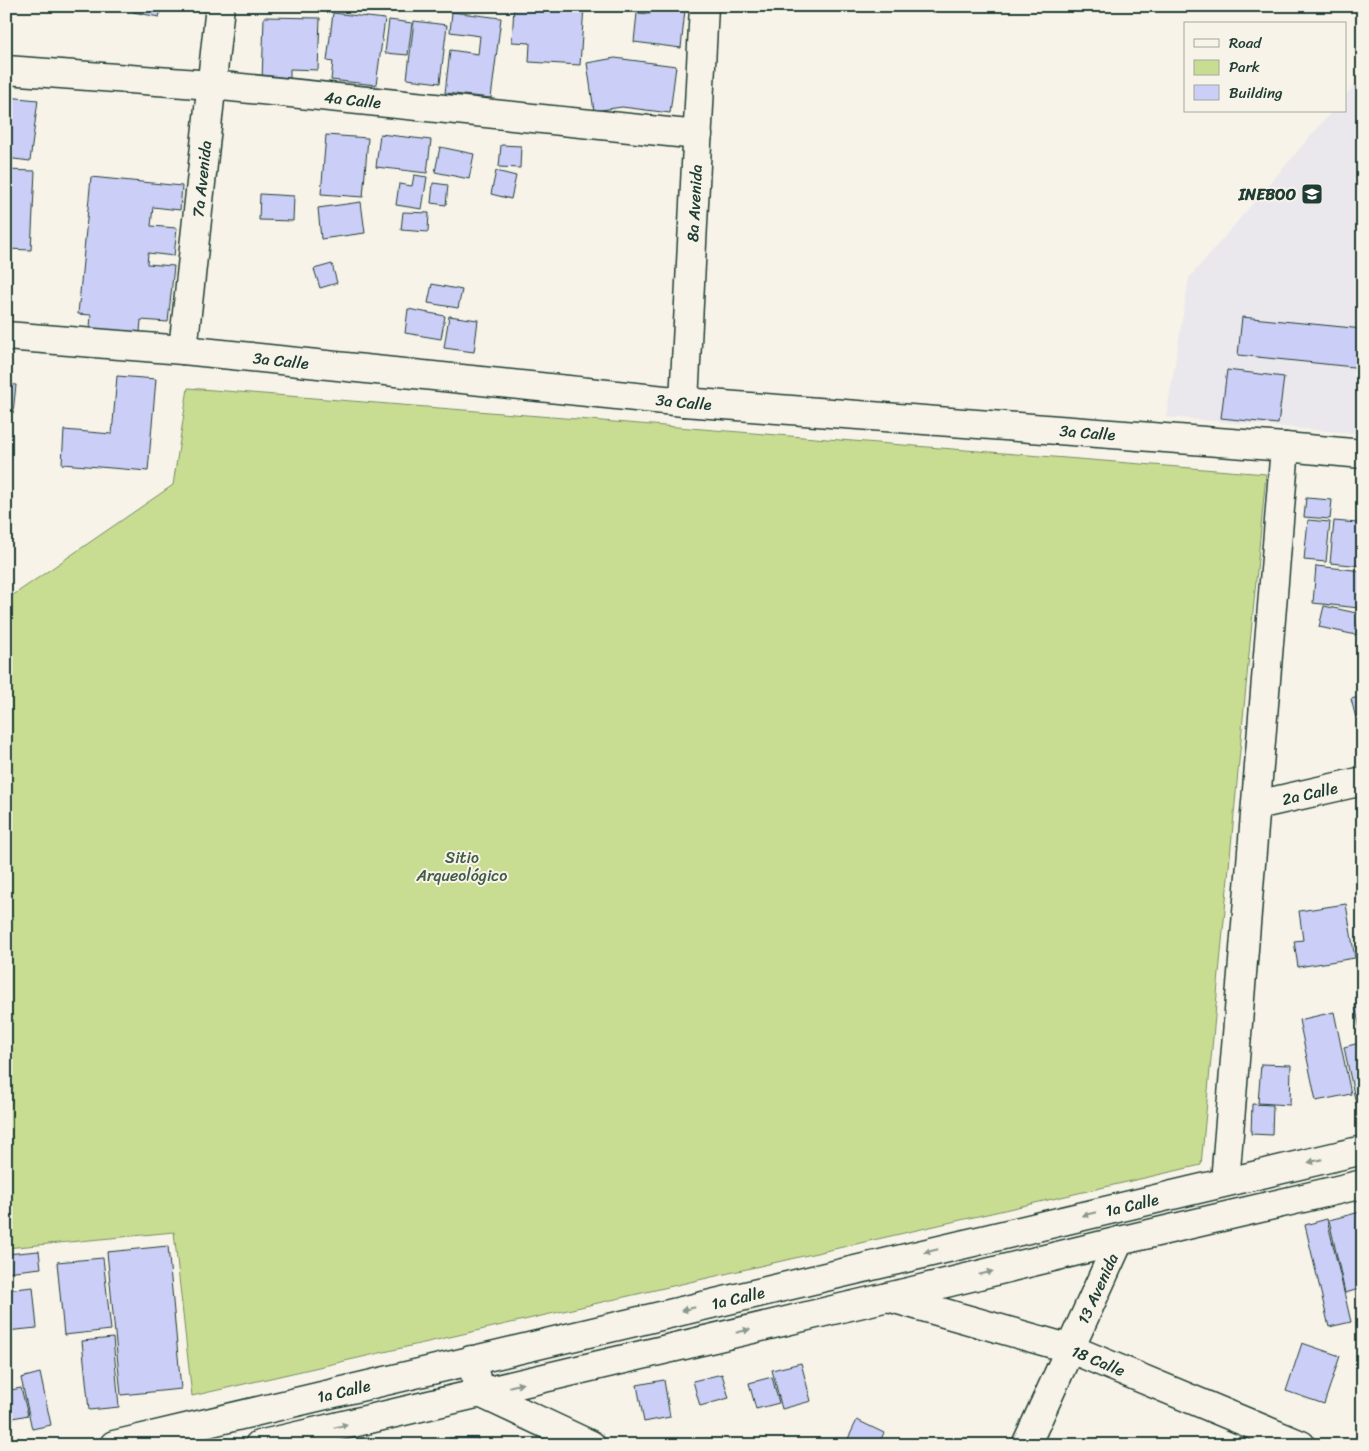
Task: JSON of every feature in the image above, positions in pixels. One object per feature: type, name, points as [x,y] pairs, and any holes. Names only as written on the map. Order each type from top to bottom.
[{"type":"street","name":"7a Avenida","points":[[183,350],[220,6]]},
{"type":"street","name":"8a Avenida","points":[[684,402],[704,6]]},
{"type":"street","name":"4a Calle","points":[[6,70],[212,85],[698,135]]},
{"type":"street","name":"3a Calle","points":[[6,336],[183,350],[684,402],[1363,454]]},
{"type":"street","points":[[1224,1182],[1257,805],[1285,447]]},
{"type":"street","name":"2a Calle","points":[[1257,805],[1363,781]]},
{"type":"street","name":"1a Calle","points":[[114,1445],[1363,1150]]},
{"type":"street","name":"1a Calle","points":[[260,1445],[888,1297],[1119,1240],[1363,1184]]},
{"type":"street","name":"13 Avenida","points":[[1026,1445],[1119,1240]]},
{"type":"street","name":"18 Calle","points":[[888,1297],[1071,1349],[1301,1445]]},
{"type":"street","points":[[471,1360],[480,1393],[591,1445]]},
{"type":"shaded area","name":"INEBOO","points":[[1363,75],[1363,434],[1166,417],[1189,278],[1331,112],[1346,112],[1346,95]]},
{"type":"green space","name":"Sitio Arqueológico","points":[[188,388],[1266,474],[1201,1165],[192,1396],[174,1232],[6,1248],[6,600],[173,485]]},
{"type":"building","points":[[134,6],[162,6],[159,17],[133,12]]},
{"type":"building","points":[[514,6],[584,6],[580,65],[529,62],[530,43],[512,42]]},
{"type":"building","points":[[651,7],[685,10],[681,48],[634,42],[637,13],[650,14]]},
{"type":"building","points":[[452,12],[501,18],[491,98],[445,93],[450,50],[478,54],[480,36],[450,32]]},
{"type":"building","points":[[333,13],[385,19],[376,85],[331,80],[333,62],[327,61]]},
{"type":"building","points":[[264,17],[320,18],[318,70],[290,69],[290,83],[262,82]]},
{"type":"building","points":[[389,20],[412,23],[408,55],[385,53]]},
{"type":"building","points":[[414,21],[447,25],[440,83],[407,79]]},
{"type":"building","points":[[615,58],[676,66],[670,113],[622,107],[594,111],[587,63]]},
{"type":"building","points":[[7,97],[38,100],[30,161],[6,158]]},
{"type":"building","points":[[380,134],[431,140],[427,173],[376,167]]},
{"type":"building","points":[[326,135],[368,138],[363,197],[321,194]]},
{"type":"building","points":[[501,145],[521,146],[520,168],[499,167]]},
{"type":"building","points":[[440,147],[474,154],[469,179],[435,172]]},
{"type":"building","points":[[6,170],[35,171],[31,250],[6,249]]},
{"type":"building","points":[[496,171],[516,176],[511,199],[491,194]]},
{"type":"building","points":[[414,175],[427,177],[422,209],[396,205],[399,184],[412,186]]},
{"type":"building","points":[[91,177],[182,186],[180,210],[153,207],[151,226],[177,228],[174,256],[148,253],[147,264],[174,266],[168,322],[141,320],[140,333],[90,328],[91,315],[78,314]]},
{"type":"building","points":[[433,183],[448,185],[446,205],[431,203]]},
{"type":"building","points":[[260,194],[294,196],[293,221],[259,220]]},
{"type":"building","points":[[361,202],[365,233],[321,239],[318,208]]},
{"type":"building","points":[[403,212],[429,213],[428,232],[401,230]]},
{"type":"building","points":[[332,264],[337,283],[320,288],[314,269]]},
{"type":"building","points":[[432,284],[462,290],[458,308],[428,303]]},
{"type":"building","points":[[408,309],[445,316],[441,339],[405,333]]},
{"type":"building","points":[[449,316],[478,320],[474,352],[444,348]]},
{"type":"building","points":[[1242,317],[1363,329],[1363,368],[1238,355]]},
{"type":"building","points":[[1227,370],[1284,377],[1278,424],[1221,418]]},
{"type":"building","points":[[117,376],[156,379],[148,471],[62,464],[64,430],[112,434]]},
{"type":"building","points":[[6,384],[16,385],[13,413],[6,412]]},
{"type":"building","points":[[1360,494],[1363,494],[1363,566],[1330,563],[1334,521],[1357,523]]},
{"type":"building","points":[[1306,498],[1332,500],[1330,519],[1304,517]]},
{"type":"building","points":[[1308,520],[1330,522],[1326,562],[1304,560]]},
{"type":"building","points":[[1316,566],[1363,571],[1359,608],[1313,603]]},
{"type":"building","points":[[1324,606],[1361,614],[1356,635],[1319,627]]},
{"type":"building","points":[[1363,696],[1363,716],[1356,718],[1351,699]]},
{"type":"building","points":[[1346,904],[1355,958],[1298,967],[1294,941],[1303,940],[1299,911]]},
{"type":"building","points":[[1363,1003],[1363,1039],[1362,1039],[1355,1005]]},
{"type":"building","points":[[1334,1012],[1351,1094],[1316,1101],[1299,1020]]},
{"type":"building","points":[[1363,1042],[1363,1123],[1360,1123],[1344,1047]]},
{"type":"building","points":[[1261,1064],[1291,1065],[1290,1105],[1258,1103]]},
{"type":"building","points":[[1252,1104],[1273,1105],[1272,1135],[1251,1134]]},
{"type":"building","points":[[1360,1212],[1363,1223],[1363,1288],[1345,1293],[1329,1220]]},
{"type":"building","points":[[1327,1219],[1351,1322],[1329,1327],[1305,1225]]},
{"type":"building","points":[[168,1246],[181,1389],[121,1395],[107,1252]]},
{"type":"building","points":[[39,1251],[41,1268],[6,1272],[6,1254]]},
{"type":"building","points":[[103,1258],[111,1330],[64,1335],[57,1262]]},
{"type":"building","points":[[33,1287],[37,1328],[6,1331],[6,1290]]},
{"type":"building","points":[[113,1338],[119,1407],[89,1410],[82,1341]]},
{"type":"building","points":[[1302,1343],[1340,1356],[1324,1404],[1286,1391]]},
{"type":"building","points":[[801,1363],[811,1401],[782,1409],[772,1370]]},
{"type":"building","points":[[40,1373],[51,1425],[32,1429],[21,1378]]},
{"type":"building","points":[[722,1374],[729,1398],[700,1406],[693,1381]]},
{"type":"building","points":[[772,1377],[779,1403],[756,1409],[749,1383]]},
{"type":"building","points":[[664,1380],[670,1417],[644,1422],[637,1385]]},
{"type":"building","points":[[21,1388],[28,1415],[8,1419],[6,1391]]},
{"type":"building","points":[[857,1420],[884,1433],[878,1445],[845,1445]]},
{"type":"building","points":[[449,1438],[478,1438],[478,1445],[449,1445]]},
{"type":"place","name":"INEBOO","points":[[1312,194]]}]
